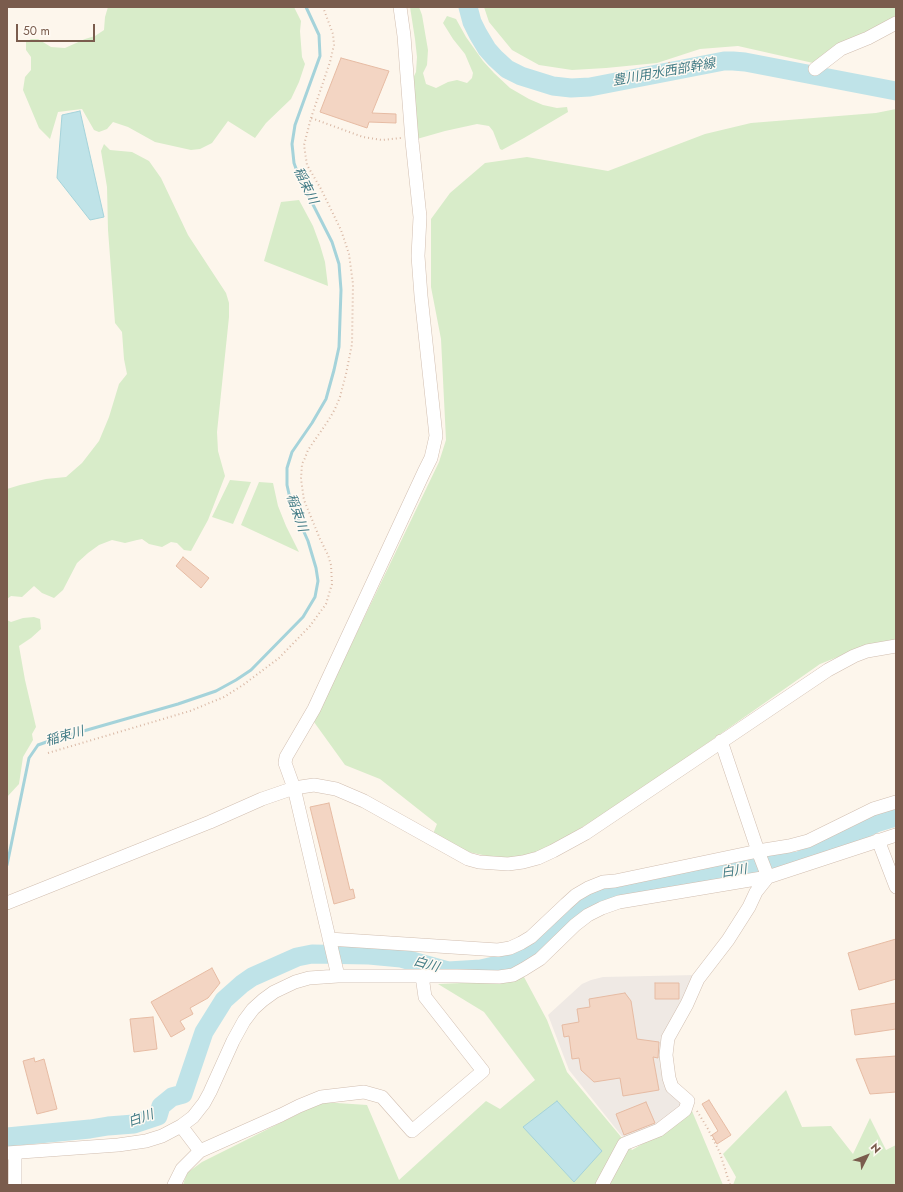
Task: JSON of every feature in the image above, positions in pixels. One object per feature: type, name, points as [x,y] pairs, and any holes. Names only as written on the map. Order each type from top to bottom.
[{"type":"street","points":[[338,976],[294,788],[285,763],[286,758],[314,709],[431,458],[436,436],[421,296],[418,256],[420,217],[412,141],[404,36],[400,7]]},
{"type":"street","points":[[815,69],[841,48],[868,38],[896,23]]},
{"type":"street","points":[[7,903],[210,822],[262,799],[294,788],[314,785],[336,789],[364,801],[468,859],[492,864],[508,864],[538,858],[586,833],[828,670],[867,651],[896,646]]},
{"type":"street","points":[[721,741],[768,877]]},
{"type":"street","points":[[329,939],[498,950],[510,948],[521,944],[530,937],[576,894],[602,882],[622,880],[808,841],[873,809],[896,802]]},
{"type":"street","points":[[15,1185],[11,1153],[118,1145],[146,1141],[162,1136],[181,1126],[193,1117],[204,1103],[233,1041],[244,1021],[253,1009],[274,992],[295,982],[309,978],[338,976],[500,977],[513,975],[524,970],[540,959],[588,914],[602,908],[619,902],[768,877],[896,835]]},
{"type":"street","points":[[878,840],[896,887]]},
{"type":"street","points":[[602,1185],[624,1144],[659,1130],[685,1110],[688,1101],[672,1087],[669,1078],[666,1055],[668,1038],[687,1004],[698,979],[728,940],[749,907],[756,892],[768,877]]},
{"type":"street","points":[[174,1185],[182,1169],[200,1151],[322,1097],[364,1092],[382,1097],[412,1131],[483,1071],[425,997],[422,976]]},
{"type":"street","points":[[181,1126],[200,1151]]},
{"type":"path","points":[[48,753],[190,711],[232,692],[255,677],[279,658],[310,626],[326,604],[332,584],[331,565],[304,500],[300,479],[302,464],[308,450],[328,421],[340,397],[352,344],[353,284],[349,254],[341,230],[307,165],[304,145],[334,45],[333,34],[323,7]]},
{"type":"path","points":[[669,62],[672,77]]},
{"type":"path","points":[[312,118],[363,137],[382,140],[399,138],[412,141]]},
{"type":"path","points":[[688,1101],[708,1129],[720,1153],[730,1185]]},
{"type":"shaded area","points":[[695,975],[665,1038],[678,1097],[682,1108],[658,1126],[625,1140],[569,1070],[548,1015],[582,984],[591,980],[603,977]]},
{"type":"green space","points":[[108,7],[294,7],[301,21],[300,31],[302,57],[305,64],[299,82],[291,99],[266,123],[255,138],[228,121],[212,143],[200,149],[191,150],[155,142],[128,127],[113,122],[107,129],[99,132],[94,130],[82,109],[58,112],[50,139],[39,128],[23,90],[25,77],[31,70],[31,57],[26,50],[26,42],[31,39],[38,39],[51,47],[65,48],[95,36],[104,30],[105,17]]},
{"type":"green space","points":[[410,7],[419,7],[422,15],[428,50],[427,65],[423,73],[426,84],[436,88],[448,82],[457,80],[467,83],[472,78],[473,73],[465,54],[443,23],[447,16],[456,19],[466,37],[483,61],[510,88],[543,105],[557,108],[567,107],[568,112],[502,150],[500,149],[493,131],[489,126],[477,124],[417,139],[411,82],[416,72],[417,57]]},
{"type":"green space","points":[[484,7],[896,7],[896,15],[822,65],[738,46],[700,49],[657,63],[572,70],[539,65],[512,50],[489,22]]},
{"type":"green space","points":[[896,109],[896,640],[870,644],[820,664],[622,803],[543,851],[518,858],[492,857],[464,851],[433,834],[437,824],[380,779],[345,765],[314,722],[439,462],[446,440],[441,339],[431,287],[431,219],[450,193],[485,163],[527,157],[608,171],[705,134],[751,123],[876,113]]},
{"type":"green space","points":[[104,144],[110,150],[132,152],[149,161],[161,178],[188,235],[226,293],[229,303],[229,317],[217,432],[218,451],[225,476],[208,520],[191,551],[184,550],[177,543],[171,542],[162,547],[149,544],[142,539],[125,543],[112,540],[99,545],[77,563],[63,590],[54,598],[42,593],[34,586],[22,597],[11,596],[7,599],[7,489],[46,479],[66,477],[82,463],[99,441],[109,417],[119,384],[127,374],[124,359],[122,332],[115,323],[108,230],[107,187],[101,151]]},
{"type":"green space","points":[[299,200],[313,226],[320,245],[325,262],[328,286],[264,261],[281,202]]},
{"type":"green space","points":[[230,480],[251,482],[233,524],[212,517]]},
{"type":"green space","points":[[259,482],[273,483],[278,506],[299,552],[241,525]]},
{"type":"green space","points":[[34,617],[40,619],[41,629],[19,646],[36,727],[32,734],[33,740],[23,757],[19,784],[7,797],[7,620],[11,622],[23,618]]},
{"type":"green space","points":[[524,977],[547,1020],[567,1072],[632,1150],[673,1126],[692,1111],[723,1185],[183,1185],[187,1173],[202,1162],[322,1102],[367,1105],[399,1180],[486,1101],[500,1109],[535,1080],[484,1012],[438,984],[509,981]]},
{"type":"green space","points":[[786,1090],[802,1127],[831,1126],[853,1154],[870,1118],[886,1150],[896,1145],[896,1185],[733,1185],[736,1177],[723,1154]]},
{"type":"water","points":[[80,111],[104,217],[90,220],[57,178],[62,115]]},
{"type":"water","points":[[557,1101],[602,1151],[574,1182],[523,1127]]},
{"type":"building","points":[[341,58],[389,71],[372,113],[396,114],[396,123],[369,122],[367,128],[320,112]]},
{"type":"building","points":[[183,557],[209,578],[201,588],[176,566]]},
{"type":"building","points":[[329,803],[350,890],[353,889],[355,898],[334,904],[310,807]]},
{"type":"building","points":[[896,939],[896,979],[859,990],[848,953]]},
{"type":"building","points":[[212,968],[220,983],[208,998],[190,1008],[193,1014],[180,1021],[185,1029],[171,1037],[151,1002]]},
{"type":"building","points":[[655,983],[679,983],[679,999],[655,999]]},
{"type":"building","points":[[625,993],[631,1001],[637,1039],[659,1042],[658,1058],[653,1057],[659,1090],[623,1096],[620,1078],[594,1082],[581,1070],[579,1058],[572,1059],[569,1036],[564,1037],[562,1025],[579,1022],[577,1009],[590,1007],[589,999]]},
{"type":"building","points":[[896,1003],[896,1029],[855,1035],[851,1010]]},
{"type":"building","points":[[153,1017],[157,1049],[134,1052],[130,1019]]},
{"type":"building","points":[[896,1056],[896,1092],[870,1094],[856,1059]]},
{"type":"building","points":[[34,1058],[35,1062],[44,1059],[57,1109],[37,1114],[23,1061]]},
{"type":"building","points":[[709,1100],[731,1135],[717,1144],[712,1135],[718,1131],[702,1104]]},
{"type":"building","points":[[646,1102],[655,1123],[624,1135],[616,1114]]},
{"type":"waterway","name":"稲束川","points":[[7,865],[29,758],[38,745],[178,704],[216,691],[251,670],[303,617],[315,597],[318,581],[316,568],[308,541],[291,503],[287,485],[287,468],[292,452],[326,399],[339,347],[341,290],[339,264],[332,242],[299,177],[294,163],[292,144],[295,125],[320,56],[319,35],[306,7]]},
{"type":"waterway","name":"豊川用水西部幹線","points":[[468,7],[472,22],[478,34],[487,49],[495,58],[507,69],[521,76],[553,86],[571,88],[590,87],[724,61],[733,61],[896,91]]},
{"type":"waterway","name":"白川","points":[[7,1137],[134,1124],[158,1116],[161,1106],[172,1097],[183,1094],[204,1032],[224,1000],[252,977],[297,957],[312,954],[369,955],[401,958],[448,971],[481,969],[511,962],[530,951],[544,936],[581,904],[599,893],[624,891],[753,867],[799,861],[876,823],[896,817]]}]
